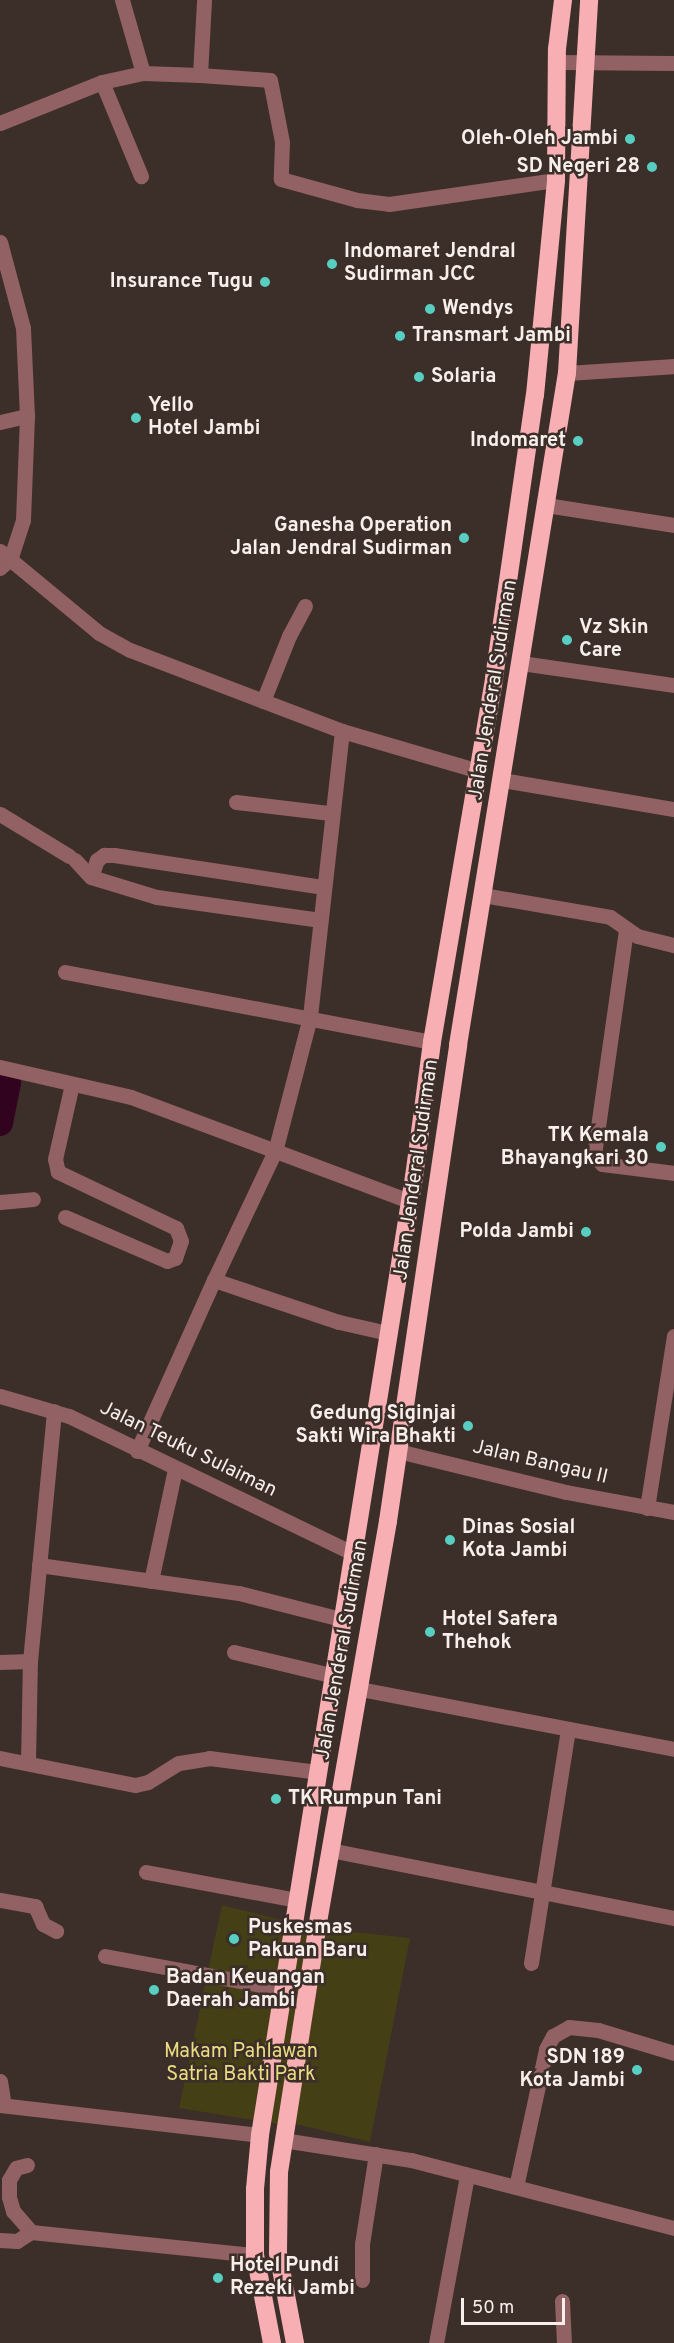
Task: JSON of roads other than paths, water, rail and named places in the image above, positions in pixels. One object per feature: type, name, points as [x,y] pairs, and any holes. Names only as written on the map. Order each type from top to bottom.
[{"type":"highway","name":"Jalan Jenderal Sudirman","points":[[272,2343],[255,2255],[255,2189],[260,2135],[414,1177],[432,1042],[479,771],[535,395],[556,180],[557,62],[563,0]]},
{"type":"highway","name":"Jalan Jenderal Sudirman","points":[[295,2343],[278,2245],[284,2140],[330,1850],[360,1689],[470,970],[567,373],[589,0]]},
{"type":"highway","points":[[560,26],[586,32]]},
{"type":"highway","points":[[446,966],[470,970]]},
{"type":"highway","points":[[414,1177],[439,1181]]},
{"type":"highway","points":[[382,1374],[409,1378]]},
{"type":"highway","points":[[285,1969],[311,1973]]},
{"type":"street","points":[[122,0],[143,73]]},
{"type":"street","points":[[200,75],[204,1]]},
{"type":"street","points":[[557,62],[674,63]]},
{"type":"street","points":[[0,123],[33,107],[102,82],[143,73],[270,80],[282,142],[280,179],[357,200],[389,204],[556,180]]},
{"type":"street","points":[[102,82],[141,176]]},
{"type":"street","points":[[0,242],[23,328],[27,416],[23,520],[4,559],[114,642],[342,731],[479,771]]},
{"type":"street","points":[[567,373],[674,366]]},
{"type":"street","points":[[0,422],[27,416]]},
{"type":"street","points":[[546,505],[674,525]]},
{"type":"street","points":[[263,701],[282,650],[305,606]]},
{"type":"street","points":[[521,663],[674,685]]},
{"type":"street","points":[[137,1451],[274,1151],[310,1017],[330,813],[342,731]]},
{"type":"street","points":[[502,780],[674,809]]},
{"type":"street","points":[[236,802],[330,813]]},
{"type":"street","points":[[0,814],[72,858],[92,877],[157,897],[320,920]]},
{"type":"street","points":[[92,877],[97,860],[104,855],[114,855],[324,887]]},
{"type":"street","points":[[483,895],[610,916],[626,930],[644,939],[674,945]]},
{"type":"street","points":[[626,930],[594,1155],[602,1164],[674,1173]]},
{"type":"street","points":[[65,972],[126,987],[310,1017],[432,1042]]},
{"type":"street","points":[[0,1067],[130,1097],[409,1201]]},
{"type":"street","points":[[65,1217],[167,1261],[175,1258],[181,1241],[176,1228],[58,1172],[55,1159],[72,1084]]},
{"type":"street","points":[[0,1202],[33,1199]]},
{"type":"street","points":[[214,1280],[339,1322],[388,1333]]},
{"type":"street","points":[[647,1508],[674,1336]]},
{"type":"street","name":"Jalan Teuku Sulaiman","points":[[0,1396],[54,1411],[353,1553]]},
{"type":"street","points":[[28,1761],[30,1661],[54,1411]]},
{"type":"street","name":"Jalan Bangau II","points":[[398,1451],[647,1508],[674,1512]]},
{"type":"street","points":[[151,1581],[175,1469]]},
{"type":"street","points":[[39,1564],[239,1593],[344,1620]]},
{"type":"street","points":[[234,1652],[335,1676]]},
{"type":"street","points":[[0,1662],[30,1661]]},
{"type":"street","points":[[360,1689],[674,1749]]},
{"type":"street","points":[[531,1963],[568,1730]]},
{"type":"street","points":[[0,1758],[28,1761],[135,1785],[148,1782],[179,1763],[209,1758],[319,1772]]},
{"type":"street","points":[[330,1850],[542,1890],[674,1918]]},
{"type":"street","points":[[146,1872],[297,1900]]},
{"type":"street","points":[[0,1900],[35,1906],[43,1924],[56,1931]]},
{"type":"street","points":[[105,1956],[283,1989]]},
{"type":"street","points":[[516,2187],[546,2049],[553,2036],[569,2027],[598,2030],[674,2053]]},
{"type":"street","points":[[0,2081],[2,2105],[260,2135]]},
{"type":"street","points":[[284,2140],[376,2154],[674,2228]]},
{"type":"street","points":[[362,2280],[362,2244],[376,2154]]},
{"type":"street","points":[[27,2165],[16,2168],[9,2181],[9,2197],[13,2211],[31,2232]]},
{"type":"street","points":[[436,2343],[467,2175]]},
{"type":"street","points":[[0,2240],[17,2241],[31,2232],[255,2255]]},
{"type":"street","points":[[562,2301],[564,2343]]},
{"type":"waterway","points":[[0,1123],[8,1083]]},
{"type":"place","name":"Oleh-Oleh Jambi","points":[[630,139]]},
{"type":"place","name":"SD Negeri 28","points":[[652,167]]},
{"type":"place","name":"Indomaret Jendral Sudirman JCC","points":[[332,264]]},
{"type":"place","name":"Insurance Tugu","points":[[265,282]]},
{"type":"place","name":"Wendys","points":[[430,309]]},
{"type":"place","name":"Transmart Jambi","points":[[400,336]]},
{"type":"place","name":"Solaria","points":[[419,377]]},
{"type":"place","name":"Yello Hotel Jambi","points":[[136,418]]},
{"type":"place","name":"Indomaret","points":[[578,441]]},
{"type":"place","name":"Ganesha Operation Jalan Jendral Sudirman","points":[[464,538]]},
{"type":"place","name":"Vz Skin Care","points":[[567,640]]},
{"type":"place","name":"TK Kemala Bhayangkari 30","points":[[661,1147]]},
{"type":"place","name":"Polda Jambi","points":[[586,1232]]},
{"type":"place","name":"Gedung Siginjai Sakti Wira Bhakti","points":[[468,1426]]},
{"type":"place","name":"Dinas Sosial Kota Jambi","points":[[450,1540]]},
{"type":"place","name":"Hotel Safera Thehok","points":[[430,1632]]},
{"type":"place","name":"TK Rumpun Tani","points":[[276,1799]]},
{"type":"place","name":"Puskesmas Pakuan Baru","points":[[234,1939]]},
{"type":"place","name":"Badan Keuangan Daerah Jambi","points":[[154,1990]]},
{"type":"place","name":"SDN 189 Kota Jambi","points":[[637,2070]]},
{"type":"place","name":"Hotel Pundi Rezeki Jambi","points":[[218,2278]]},
{"type":"park label","name":"Makam Pahlawan Satria Bakti Park","points":[[241,2064]]}]
